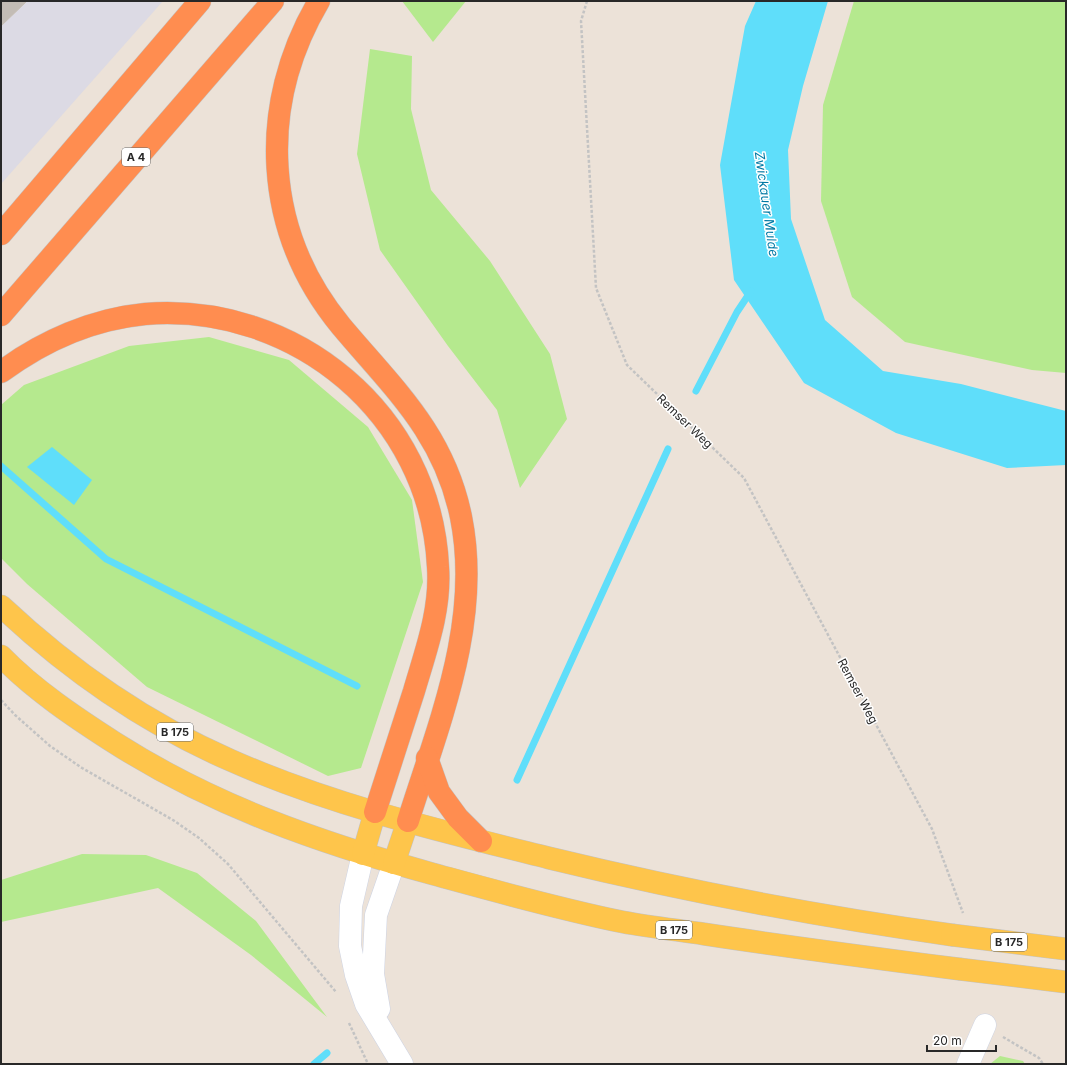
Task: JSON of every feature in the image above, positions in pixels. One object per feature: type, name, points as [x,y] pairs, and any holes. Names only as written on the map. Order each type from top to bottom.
[{"type":"highway","points":[[1,234],[200,1]]},
{"type":"highway","name":"A 4","points":[[1,315],[273,1]]},
{"type":"highway","points":[[319,1],[302,33],[290,62],[282,92],[276,152],[278,183],[284,213],[293,244],[306,273],[322,300],[341,325],[401,394],[429,435],[442,460],[453,487],[466,544],[468,573],[467,602],[463,631],[449,689],[408,821]]},
{"type":"highway","points":[[1,372],[48,343],[95,324],[138,315],[175,313],[236,321],[266,331],[294,343],[345,377],[367,399],[391,429],[404,449],[417,476],[428,506],[435,536],[438,566],[438,597],[431,635],[375,812]]},
{"type":"highway","points":[[427,758],[439,792],[458,818],[481,841]]},
{"type":"main road","name":"B 175","points":[[1,606],[62,659],[103,688],[185,738],[272,778],[375,812],[481,841],[628,877],[815,913],[952,935],[1066,949]]},
{"type":"main road","name":"B 175","points":[[1,656],[50,698],[94,729],[138,758],[189,786],[240,810],[318,840],[362,854],[623,922],[757,942],[1066,982]]},
{"type":"main road","points":[[362,854],[375,812]]},
{"type":"main road","points":[[394,863],[408,821]]},
{"type":"street","points":[[362,854],[351,906],[350,946],[356,975],[366,1004],[402,1064]]},
{"type":"street","points":[[385,1034],[373,974],[374,944],[376,915],[394,863]]},
{"type":"street","points":[[968,1064],[985,1025]]},
{"type":"path","name":"Remser Weg","points":[[587,1],[581,21],[596,288],[627,365],[744,478],[932,828],[965,917]]},
{"type":"path","points":[[1,700],[15,715],[50,746],[82,768],[173,820],[199,838],[228,864],[325,978],[339,998]]},
{"type":"path","points":[[348,1022],[368,1064]]},
{"type":"path","points":[[985,1025],[1039,1058],[1043,1064]]},
{"type":"shaded area","points":[[1,1],[163,1],[1,184]]},
{"type":"green space","points":[[402,1],[466,1],[433,42]]},
{"type":"green space","points":[[854,1],[1066,1],[1066,373],[1032,370],[905,342],[852,297],[821,201],[823,105]]},
{"type":"green space","points":[[370,49],[412,56],[411,109],[431,190],[490,261],[550,354],[567,419],[520,488],[497,410],[448,346],[380,250],[357,154]]},
{"type":"green space","points":[[209,337],[289,360],[368,427],[412,500],[423,582],[361,768],[328,776],[147,687],[27,584],[1,558],[1,405],[24,385],[129,346]]},
{"type":"green space","points":[[82,854],[146,855],[197,873],[256,921],[327,1017],[251,955],[158,888],[1,922],[1,880]]},
{"type":"green space","points":[[1000,1056],[1023,1061],[1025,1064],[990,1064]]},
{"type":"water","name":"Zwickauer Mulde","points":[[756,1],[828,1],[803,86],[788,150],[791,219],[825,320],[883,371],[961,384],[1066,411],[1066,465],[1007,468],[896,433],[804,383],[734,280],[720,165],[745,26]]},
{"type":"water","points":[[52,447],[92,480],[74,505],[27,467]]},
{"type":"building","points":[[1,1],[27,1],[1,26]]},
{"type":"waterway","points":[[696,391],[737,312],[751,291]]},
{"type":"waterway","points":[[517,780],[668,449]]},
{"type":"waterway","points":[[1,466],[106,559],[357,686]]},
{"type":"waterway","points":[[314,1064],[327,1053]]}]
